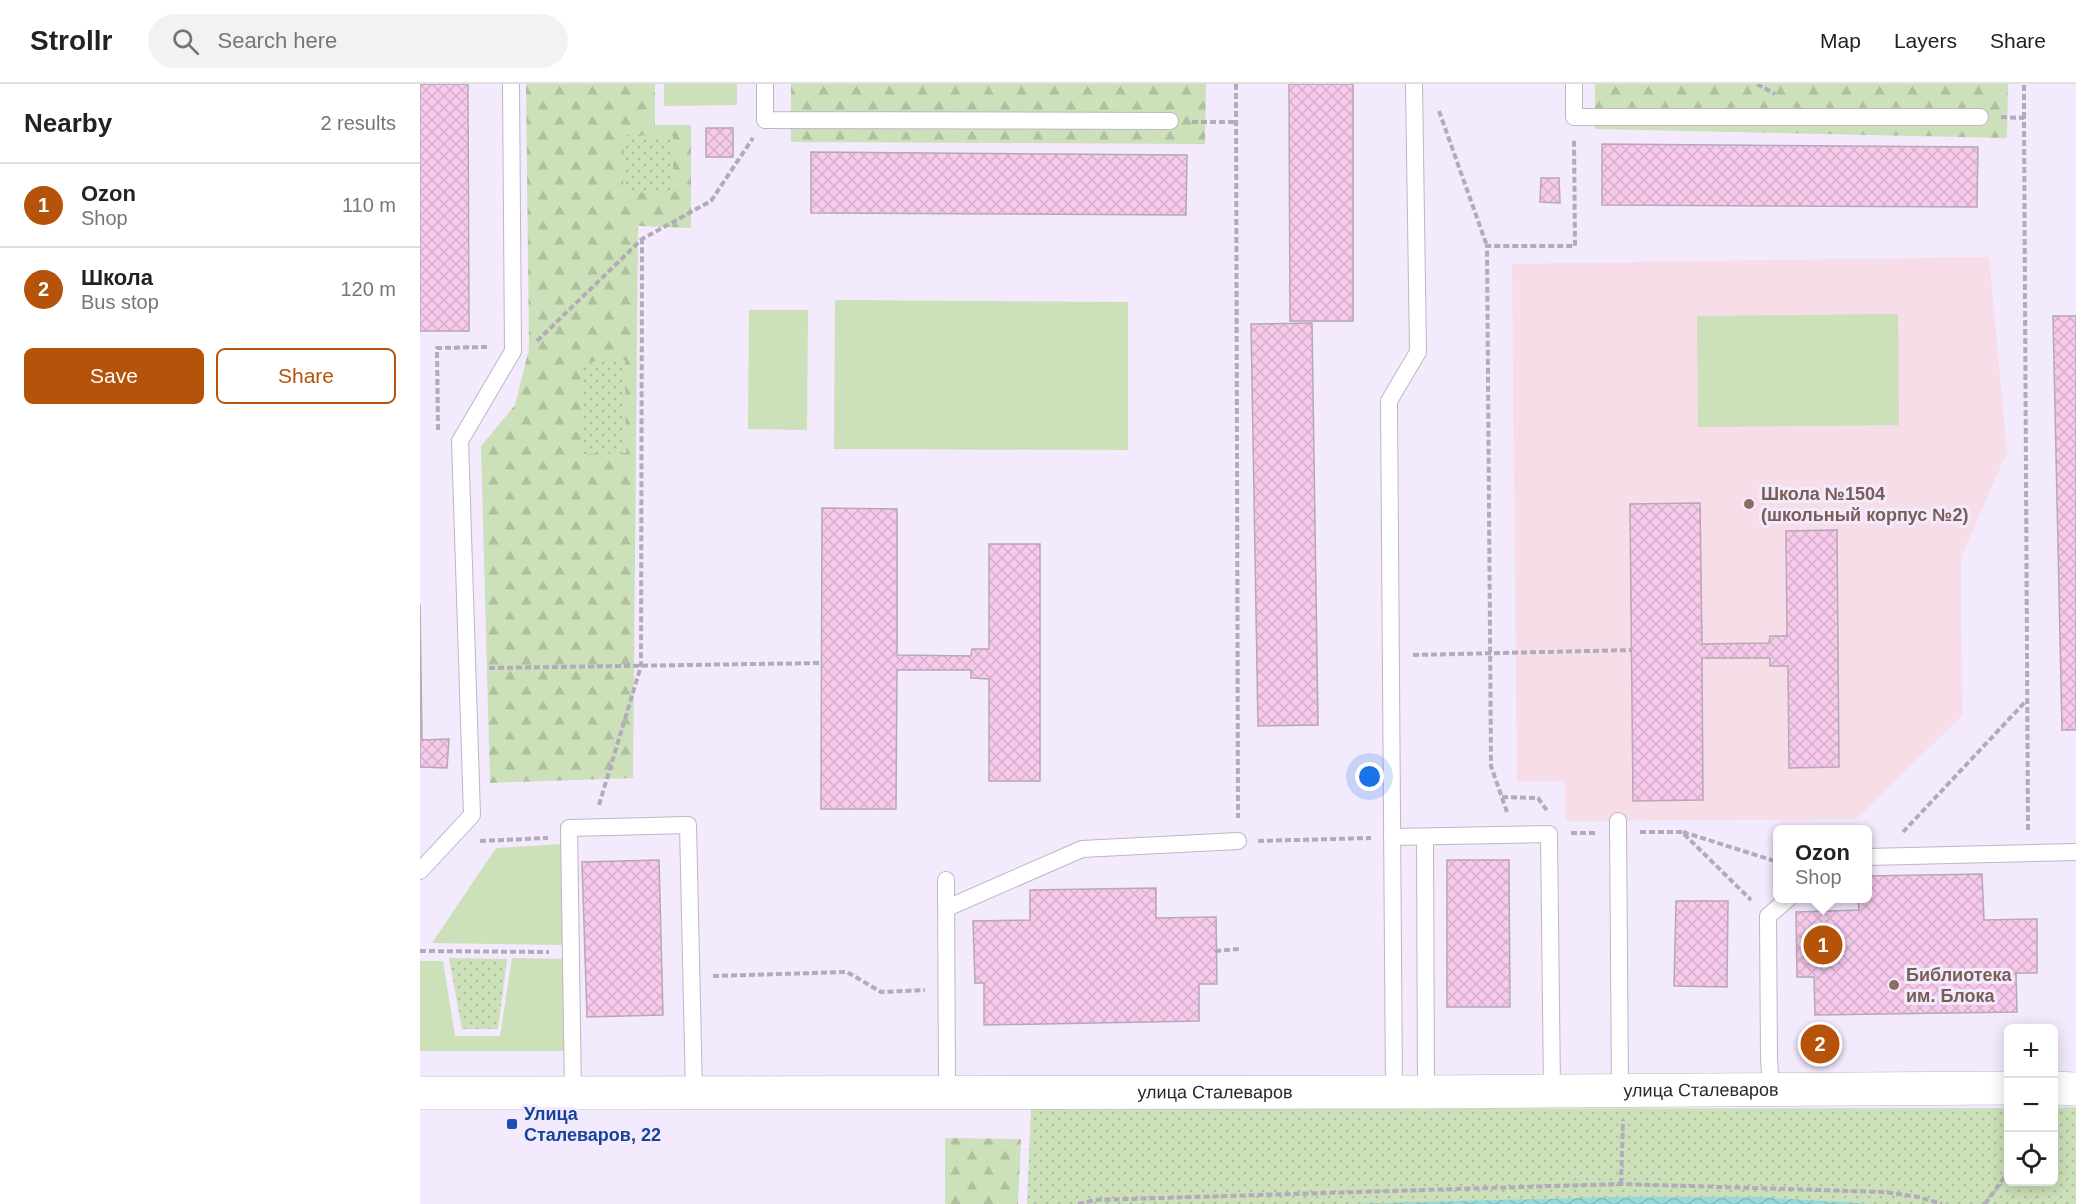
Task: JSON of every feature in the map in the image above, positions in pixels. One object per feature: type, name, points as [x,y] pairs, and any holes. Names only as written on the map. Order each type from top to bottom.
[{"type":"main road","name":"улица Сталеваров","points":[[420,1093],[1552,1090],[1622,1105],[1771,1090],[2004,1088]]},
{"type":"main road","points":[[2058,1088],[2076,1089]]},
{"type":"lane","points":[[420,871],[472,815],[460,441],[513,351],[511,84]]},
{"type":"lane","points":[[765,84],[765,120],[1170,121]]},
{"type":"lane","points":[[1394,1092],[1389,401],[1418,352],[1414,84]]},
{"type":"lane","points":[[1574,84],[1574,117],[1980,117]]},
{"type":"lane","points":[[573,1093],[569,828],[688,825],[694,1093]]},
{"type":"lane","points":[[1618,827],[1622,1105]]},
{"type":"lane","points":[[1392,837],[1549,834],[1552,1090]]},
{"type":"lane","points":[[1425,837],[1426,1092]]},
{"type":"lane","points":[[947,908],[1082,849],[1238,841]]},
{"type":"lane","points":[[1874,856],[2076,852]]},
{"type":"lane","points":[[946,879],[948,1093]]},
{"type":"lane","points":[[1771,1090],[1768,916],[1783,903]]},
{"type":"path","points":[[1236,84],[1238,841],[1392,837]]},
{"type":"path","points":[[2024,84],[2028,853]]},
{"type":"path","points":[[1437,106],[1486,246],[1491,766],[1514,834]]},
{"type":"path","points":[[1486,246],[1575,246],[1574,117]]},
{"type":"path","points":[[1980,117],[2024,118]]},
{"type":"path","points":[[530,349],[642,238],[711,201],[765,120]]},
{"type":"path","points":[[1170,121],[1236,122]]},
{"type":"path","points":[[592,827],[641,666],[642,238]]},
{"type":"path","points":[[1390,655],[1632,650]]},
{"type":"path","points":[[467,669],[821,663]]},
{"type":"path","points":[[1874,856],[2027,699]]},
{"type":"path","points":[[1502,797],[1538,798],[1549,814],[1549,834],[1618,827],[1682,832],[1773,860]]},
{"type":"path","points":[[1682,832],[1768,916]]},
{"type":"path","points":[[447,842],[570,838]]},
{"type":"path","points":[[1215,951],[1240,949]]},
{"type":"path","points":[[420,951],[571,952]]},
{"type":"path","points":[[691,977],[847,972],[881,992],[946,989]]},
{"type":"path","points":[[1621,1184],[1622,1105]]},
{"type":"path","points":[[1985,1204],[2004,1178]]},
{"type":"path","points":[[1078,1204],[1107,1200],[1621,1184],[1885,1192],[1918,1197],[1942,1204]]},
{"type":"shaded area","name":"Школа №1504 (школьный корпус №2)","points":[[1989,257],[2007,452],[1961,557],[1962,716],[1856,819],[1566,821],[1565,781],[1517,782],[1512,264]]},
{"type":"green space","points":[[526,84],[655,84],[655,125],[691,125],[691,228],[638,226],[633,778],[490,783],[481,446],[515,405],[529,349]]},
{"type":"green space","points":[[664,84],[737,84],[737,105],[664,106]]},
{"type":"green space","points":[[791,84],[1206,84],[1205,144],[791,142]]},
{"type":"green space","points":[[1595,84],[2008,84],[2007,138],[1595,129]]},
{"type":"green space","points":[[624,135],[673,136],[673,193],[623,192]]},
{"type":"green space","points":[[835,300],[1128,302],[1128,450],[834,449]]},
{"type":"green space","points":[[749,310],[808,310],[807,430],[748,429]]},
{"type":"green space","points":[[1898,314],[1899,425],[1698,427],[1697,316]]},
{"type":"green space","points":[[625,360],[626,453],[582,454],[581,362]]},
{"type":"green space","points":[[563,844],[565,945],[432,943],[496,848]]},
{"type":"green space","points":[[449,958],[507,959],[498,1029],[462,1029]]},
{"type":"green space","points":[[512,958],[565,959],[567,1051],[420,1051],[420,961],[443,961],[455,1036],[500,1036]]},
{"type":"green space","points":[[2076,1107],[2076,1204],[1027,1204],[1031,1109],[2004,1108],[2004,1186],[2058,1186],[2058,1108]]},
{"type":"green space","points":[[945,1138],[1021,1139],[1018,1204],[945,1204]]},
{"type":"water","points":[[1615,1197],[1757,1197],[1872,1204],[1350,1204]]},
{"type":"building","points":[[420,84],[468,84],[469,331],[420,331]]},
{"type":"building","points":[[1289,84],[1353,84],[1353,321],[1290,321]]},
{"type":"building","points":[[706,128],[733,128],[733,157],[706,157]]},
{"type":"building","points":[[1602,144],[1978,147],[1977,207],[1602,205]]},
{"type":"building","points":[[811,152],[1187,155],[1186,215],[811,213]]},
{"type":"building","points":[[1541,178],[1559,178],[1560,203],[1540,202]]},
{"type":"building","points":[[2053,316],[2076,316],[2076,730],[2062,730]]},
{"type":"building","points":[[1312,323],[1318,725],[1258,726],[1251,324]]},
{"type":"building","points":[[1700,503],[1702,644],[1769,643],[1770,636],[1787,636],[1786,531],[1837,530],[1839,767],[1789,768],[1788,666],[1770,666],[1770,658],[1702,658],[1703,800],[1633,801],[1630,504]]},
{"type":"building","points":[[822,508],[897,509],[897,655],[971,656],[972,649],[989,649],[989,544],[1040,544],[1040,781],[989,781],[989,679],[971,678],[971,670],[897,670],[896,809],[821,809]]},
{"type":"building","points":[[420,604],[422,740],[449,739],[447,768],[420,767]]},
{"type":"building","points":[[659,860],[663,1015],[587,1017],[582,862]]},
{"type":"building","points":[[1447,860],[1509,860],[1510,1007],[1447,1007]]},
{"type":"building","points":[[1982,874],[1984,920],[2037,919],[2037,973],[2016,973],[2017,1012],[1815,1015],[1814,977],[1797,977],[1796,912],[1859,910],[1858,903],[1872,903],[1872,876]]},
{"type":"building","points":[[1156,888],[1156,918],[1216,917],[1217,984],[1199,984],[1199,1021],[984,1025],[984,983],[975,983],[973,921],[1030,920],[1030,890]]},
{"type":"building","points":[[1676,901],[1728,901],[1727,987],[1674,986]]},
{"type":"place","name":"Школа №1504 (школьный корпус №2)","points":[[1749,504]]},
{"type":"place","name":"Ozon","points":[[1823,945]]},
{"type":"place","name":"Библиотека им. Блока","points":[[1894,985]]},
{"type":"place","name":"Школа","points":[[1820,1044]]},
{"type":"place","name":"Улица Сталеваров, 22","points":[[512,1124]]}]
